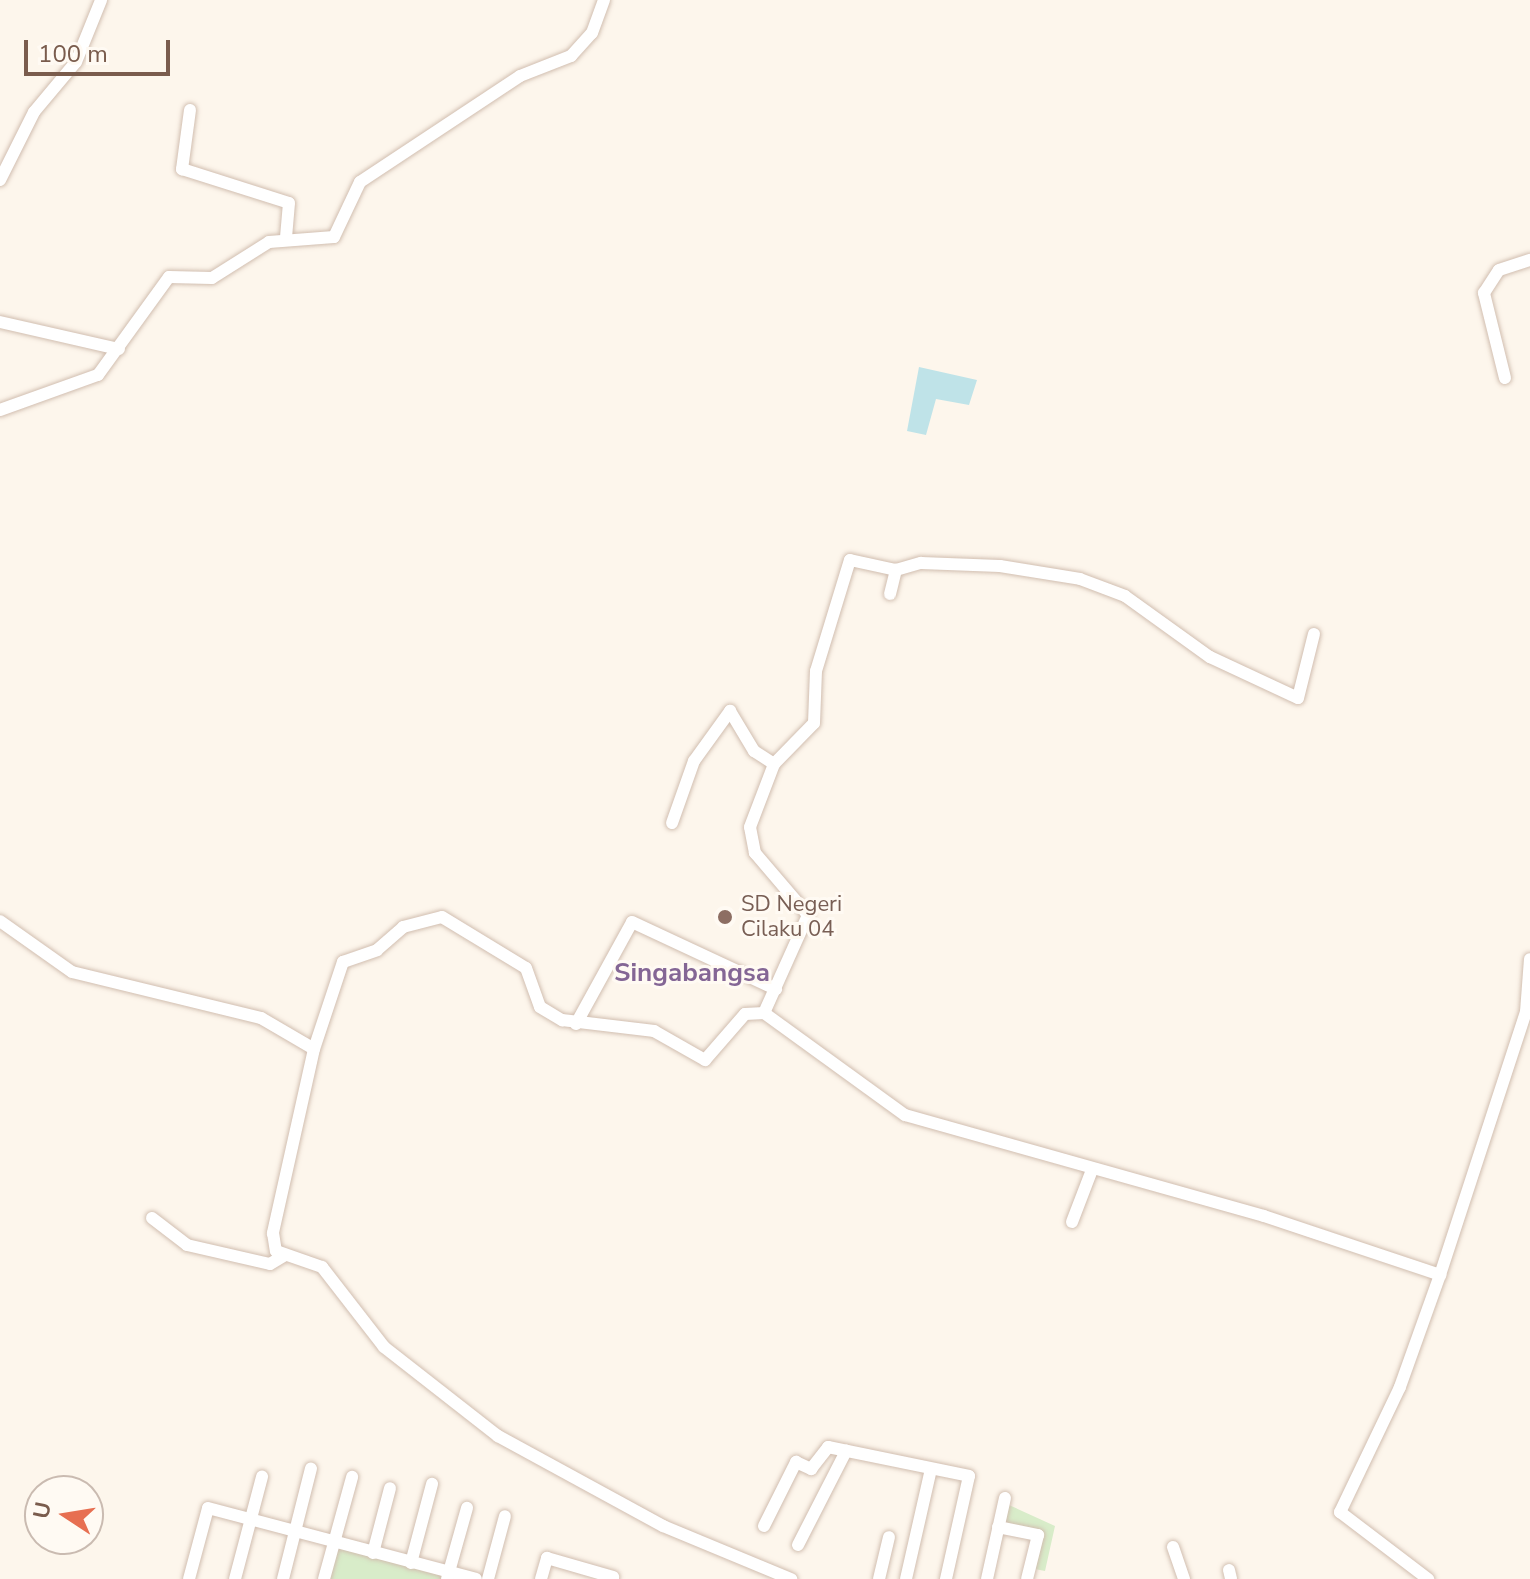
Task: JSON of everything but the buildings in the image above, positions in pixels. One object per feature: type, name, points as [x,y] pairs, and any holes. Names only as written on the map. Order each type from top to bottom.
[{"type":"street","points":[[0,180],[34,112],[76,62],[101,0]]},
{"type":"street","points":[[0,410],[84,384],[119,349],[169,277],[212,278],[286,237],[334,237],[360,182],[520,76],[571,56],[592,33],[604,0]]},
{"type":"street","points":[[190,110],[177,163],[289,203],[286,237]]},
{"type":"street","points":[[1505,378],[1484,293],[1499,270],[1530,260]]},
{"type":"street","points":[[0,322],[119,349]]},
{"type":"street","points":[[764,1013],[808,924],[803,905],[748,840],[774,764],[814,723],[816,671],[845,563],[896,570],[921,563],[1000,566],[1080,579],[1125,596],[1210,657],[1298,698],[1314,634]]},
{"type":"street","points":[[890,594],[896,570]]},
{"type":"street","points":[[672,823],[694,761],[730,711],[754,751],[774,764]]},
{"type":"street","points":[[791,1579],[663,1526],[498,1436],[384,1347],[322,1267],[285,1255],[273,1246],[273,1233],[314,1049],[343,962],[432,917],[451,920],[526,968],[540,1007],[576,1024],[654,1031],[705,1060],[745,1014],[764,1013],[892,1109],[1092,1170],[1264,1216],[1440,1275]]},
{"type":"street","points":[[0,921],[72,972],[261,1018],[314,1049]]},
{"type":"street","points":[[576,1024],[632,922],[776,989]]},
{"type":"street","points":[[1428,1579],[1340,1512],[1400,1387],[1440,1275],[1526,1012],[1530,959]]},
{"type":"street","points":[[1072,1222],[1092,1170]]},
{"type":"street","points":[[152,1218],[187,1245],[270,1264],[285,1255]]},
{"type":"street","points":[[764,1526],[796,1462],[811,1469],[828,1447],[969,1476],[946,1579]]},
{"type":"street","points":[[798,1545],[846,1451]]},
{"type":"street","points":[[283,1579],[311,1468]]},
{"type":"street","points":[[889,1537],[884,1577],[904,1579],[931,1469]]},
{"type":"street","points":[[235,1579],[262,1477]]},
{"type":"street","points":[[324,1579],[352,1477]]},
{"type":"street","points":[[411,1563],[432,1484]]},
{"type":"street","points":[[373,1553],[390,1488]]},
{"type":"street","points":[[987,1579],[1005,1498]]},
{"type":"street","points":[[189,1579],[208,1508],[448,1575],[476,1579]]},
{"type":"street","points":[[448,1575],[467,1508]]},
{"type":"street","points":[[488,1579],[505,1516]]},
{"type":"street","points":[[998,1527],[1038,1535],[1027,1579]]},
{"type":"street","points":[[1173,1547],[1184,1579]]},
{"type":"street","points":[[541,1579],[547,1558],[613,1577]]},
{"type":"green space","points":[[1009,1505],[1055,1526],[1045,1571],[1035,1569],[1043,1532],[1005,1524]]},
{"type":"green space","points":[[336,1547],[443,1575],[442,1579],[328,1579]]},
{"type":"water","points":[[919,367],[977,380],[969,405],[936,399],[926,435],[907,431]]},
{"type":"place","name":"SD Negeri Cilaku 04","points":[[725,917]]},
{"type":"district","name":"Singabangsa","points":[[692,973]]}]
